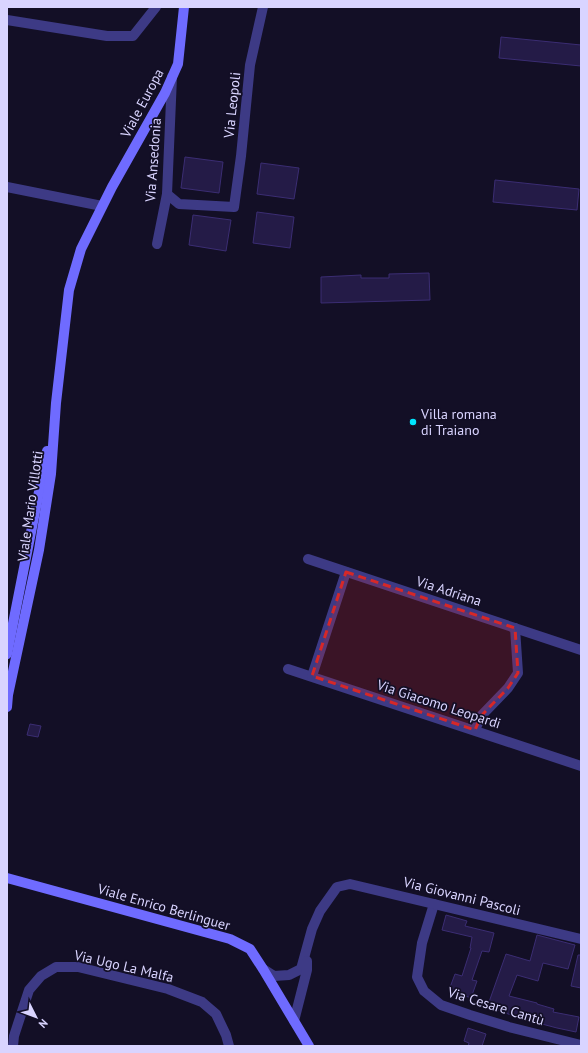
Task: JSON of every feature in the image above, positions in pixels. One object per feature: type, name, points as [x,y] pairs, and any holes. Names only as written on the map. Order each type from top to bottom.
[{"type":"street","points":[[7,20],[107,36],[133,36],[156,7]]},
{"type":"street","name":"Viale Europa","points":[[102,206],[165,92],[178,64],[184,7]]},
{"type":"street","name":"Via Leopoli","points":[[167,194],[179,204],[234,207],[241,156],[250,65],[263,7]]},
{"type":"street","name":"Via Ansedonia","points":[[157,244],[167,194],[172,76]]},
{"type":"street","points":[[7,187],[102,206]]},
{"type":"street","name":"Viale Mario Villotti","points":[[7,707],[8,695],[39,550],[51,474],[56,403],[69,290],[81,249],[102,206]]},
{"type":"street","name":"Viale Mario Villotti","points":[[7,654],[56,403]]},
{"type":"street","name":"Via Adriana","points":[[308,559],[581,650]]},
{"type":"street","points":[[312,676],[346,572]]},
{"type":"street","points":[[475,730],[481,716],[508,688],[518,673],[515,628]]},
{"type":"street","name":"Via Giacomo Leopardi","points":[[288,669],[581,766]]},
{"type":"street","name":"Viale Enrico Berlinguer","points":[[7,878],[230,939],[250,949],[309,1046]]},
{"type":"street","name":"Via Giovanni Pascoli","points":[[307,951],[312,929],[320,910],[337,887],[350,884],[581,939]]},
{"type":"street","name":"Via Cesare Cantù","points":[[434,904],[422,943],[417,977],[424,991],[441,1005],[470,1015],[509,1027],[581,1045]]},
{"type":"street","points":[[263,969],[274,976],[289,975],[302,969],[307,951]]},
{"type":"street","points":[[294,1021],[307,970],[307,951]]},
{"type":"street","name":"Via Ugo La Malfa","points":[[13,1046],[16,1029],[30,990],[41,976],[56,967],[78,967],[168,989],[202,1002],[216,1014],[226,1035],[229,1046]]},
{"type":"highlighted area","points":[[346,572],[515,628],[518,673],[508,688],[481,716],[475,730],[312,676]]},
{"type":"building","points":[[501,37],[581,45],[581,66],[499,58]]},
{"type":"building","points":[[185,157],[223,162],[219,193],[181,188]]},
{"type":"building","points":[[261,163],[299,168],[294,199],[257,194]]},
{"type":"building","points":[[495,180],[579,189],[577,210],[493,202]]},
{"type":"building","points":[[257,212],[294,217],[290,248],[253,243]]},
{"type":"building","points":[[193,215],[231,220],[226,251],[189,245]]},
{"type":"building","points":[[429,273],[430,300],[321,303],[321,277],[361,275],[361,278],[389,278],[389,274]]},
{"type":"building","points":[[30,724],[41,726],[38,737],[27,735]]},
{"type":"building","points":[[446,915],[467,921],[465,926],[494,933],[489,952],[482,951],[472,980],[477,981],[471,998],[449,990],[455,974],[462,976],[471,948],[472,937],[442,930]]},
{"type":"building","points":[[537,935],[575,945],[568,969],[543,963],[538,981],[517,975],[509,996],[554,1009],[553,1012],[579,1017],[576,1032],[511,1015],[495,1009],[497,1004],[489,1002],[506,954],[530,961]]},
{"type":"building","points":[[578,955],[581,955],[581,988],[571,986]]},
{"type":"building","points":[[468,1028],[486,1034],[482,1046],[468,1046],[469,1043],[464,1041]]},
{"type":"place","name":"Villa romana di Traiano","points":[[413,422]]}]
